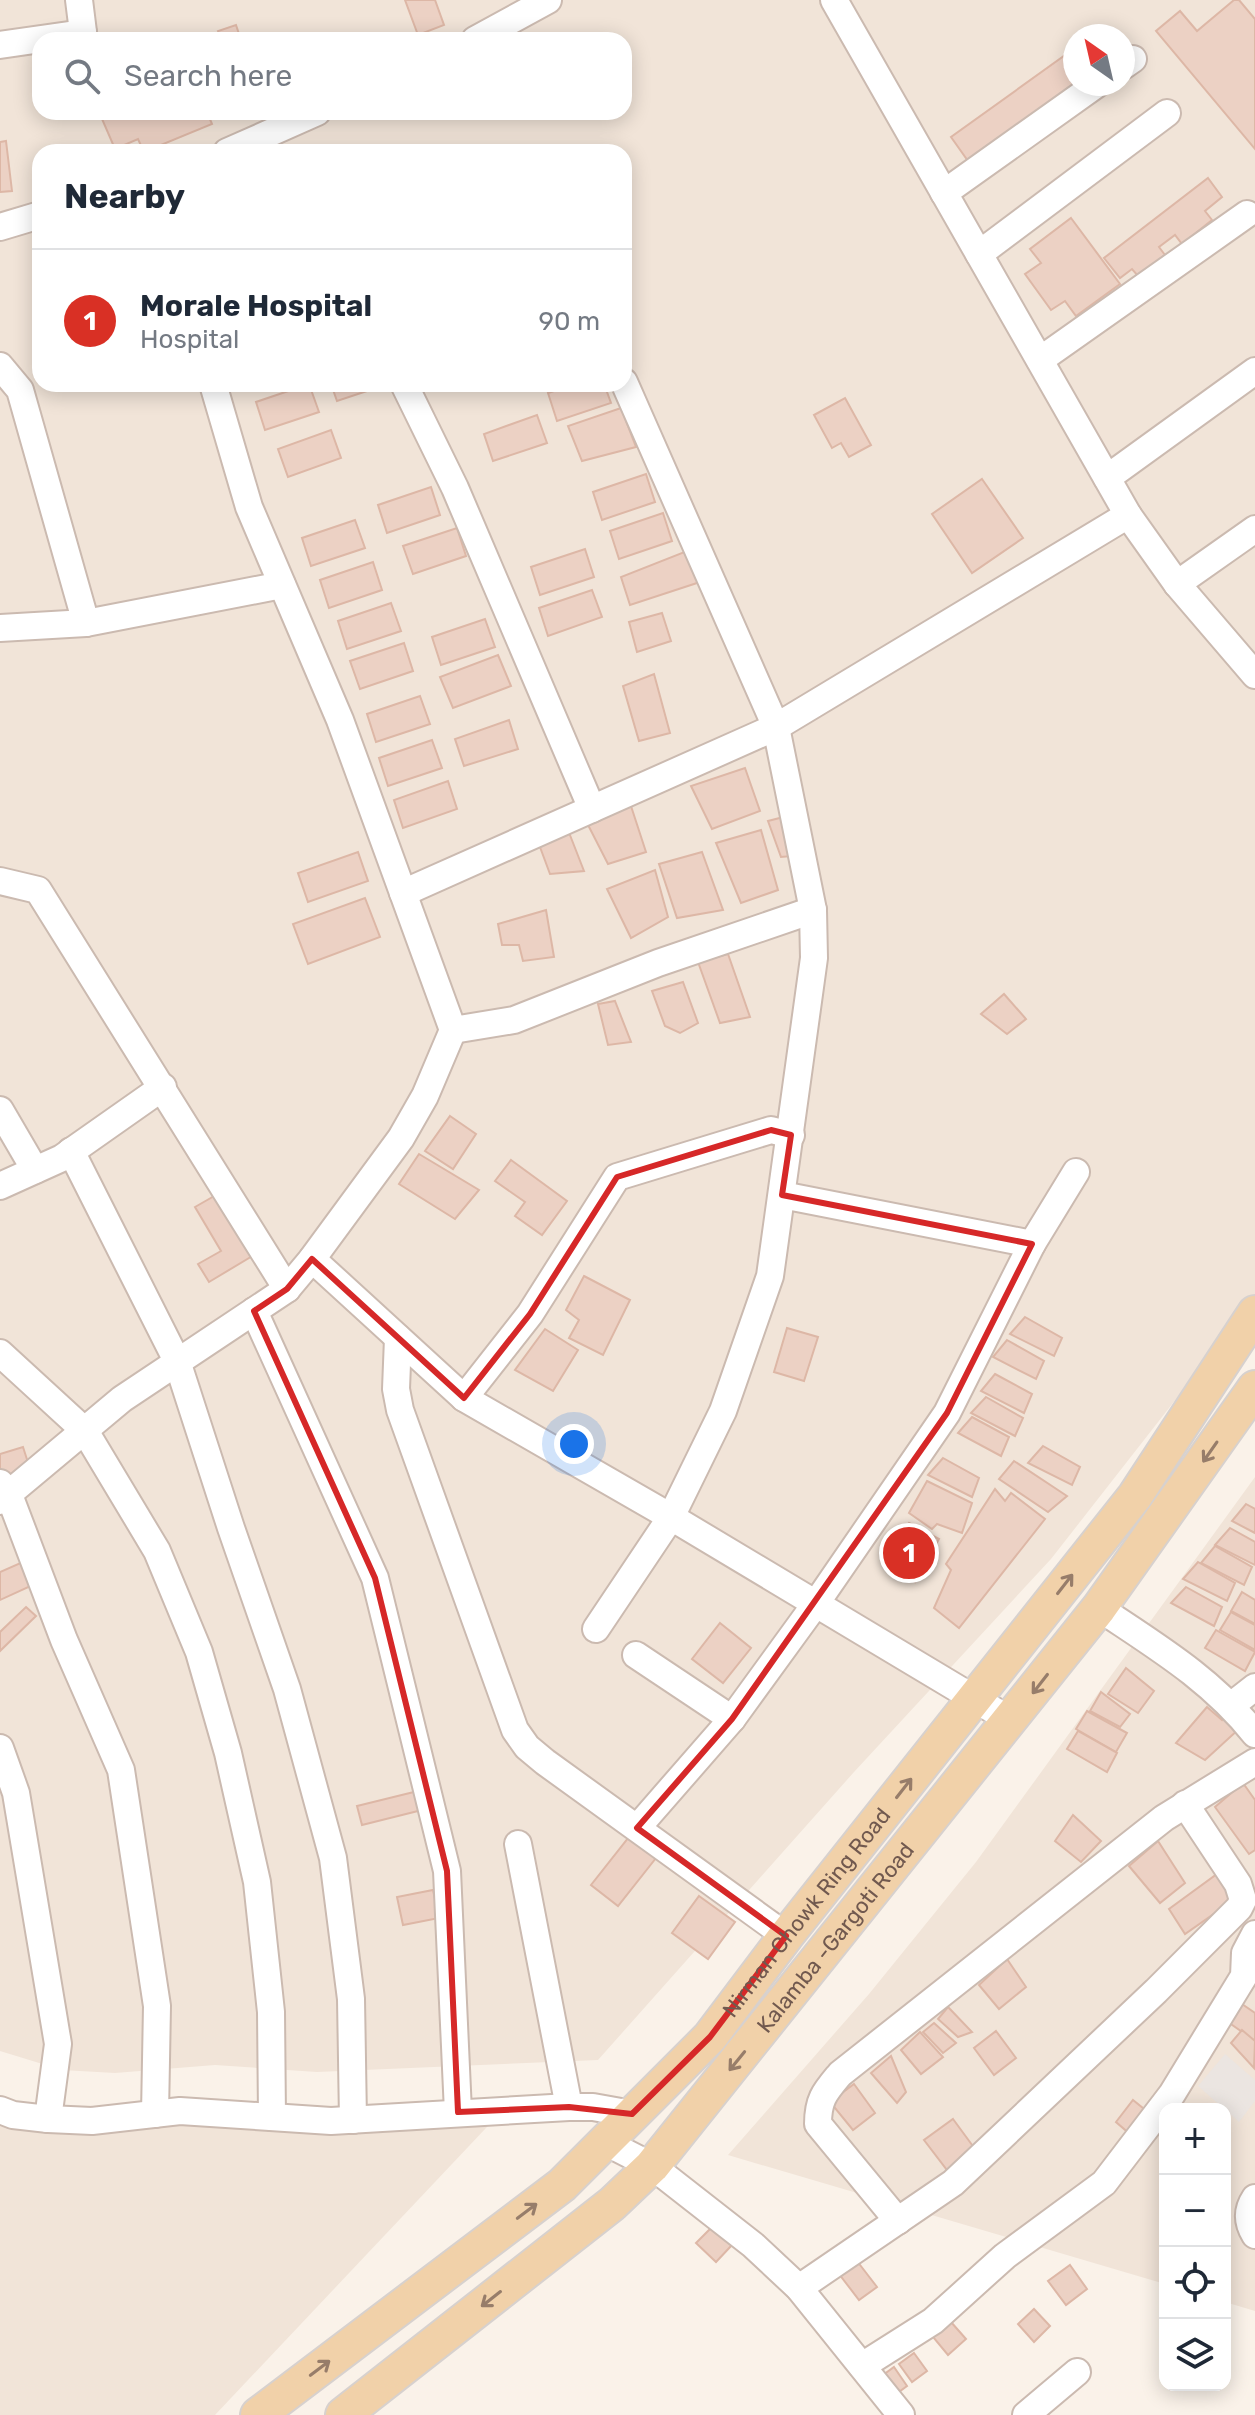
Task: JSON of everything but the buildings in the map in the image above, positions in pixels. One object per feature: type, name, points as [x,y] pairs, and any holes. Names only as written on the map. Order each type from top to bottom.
[{"type":"main road","name":"Nirman Chowk Ring Road","points":[[258,2415],[562,2185],[710,2037],[786,1936],[1135,1496],[1255,1313]]},
{"type":"main road","name":"Kalamba -Gargoti Road","points":[[343,2415],[612,2204],[652,2166],[1245,1422],[1255,1388]]},
{"type":"street","points":[[79,0],[83,32]]},
{"type":"street","points":[[834,0],[1128,515],[1177,584],[1255,675]]},
{"type":"street","points":[[489,32],[533,4]]},
{"type":"street","points":[[0,45],[32,42]]},
{"type":"street","points":[[944,193],[1080,96]]},
{"type":"street","points":[[979,254],[1167,113]]},
{"type":"street","points":[[245,144],[299,120]]},
{"type":"street","points":[[1040,360],[1247,214]]},
{"type":"street","points":[[0,227],[32,217]]},
{"type":"street","points":[[0,366],[20,390],[86,623]]},
{"type":"street","points":[[1107,478],[1255,371]]},
{"type":"street","points":[[155,2114],[157,2006],[121,1770],[3,1492],[85,1431],[122,1399],[287,1289],[401,1138],[425,1096],[453,1030],[340,720],[249,507],[217,392]]},
{"type":"street","points":[[408,392],[455,488],[592,809]]},
{"type":"street","points":[[596,1629],[671,1517],[723,1411],[770,1276],[814,958],[813,910],[776,727],[628,392]]},
{"type":"street","points":[[403,893],[776,727],[1128,515]]},
{"type":"street","points":[[1177,584],[1255,529]]},
{"type":"street","points":[[0,628],[86,623],[282,585]]},
{"type":"street","points":[[0,881],[38,890],[287,1289]]},
{"type":"street","points":[[453,1030],[514,1020],[658,963],[813,910]]},
{"type":"street","points":[[0,1186],[71,1151],[163,1087]]},
{"type":"street","points":[[0,1110],[35,1170]]},
{"type":"street","points":[[464,1398],[530,1314],[617,1177],[771,1130],[791,1135]]},
{"type":"street","points":[[71,1151],[177,1361],[287,1689],[333,1858],[351,1999],[353,2120]]},
{"type":"street","points":[[637,1828],[732,1719],[947,1413],[1032,1244],[1076,1172]]},
{"type":"street","points":[[782,1195],[1032,1244]]},
{"type":"street","points":[[312,1259],[464,1398],[817,1602],[1010,1720]]},
{"type":"street","points":[[254,1311],[375,1578],[447,1871],[458,2112]]},
{"type":"street","points":[[398,1338],[396,1389],[400,1410],[515,1730],[527,1747],[786,1936]]},
{"type":"street","points":[[0,1353],[85,1431],[157,1551],[199,1652],[228,1753],[257,1882],[271,2012],[272,2117]]},
{"type":"street","points":[[1099,1608],[1197,1674],[1232,1705],[1255,1734]]},
{"type":"street","points":[[636,1655],[732,1719]]},
{"type":"street","points":[[1232,1705],[1255,1687]]},
{"type":"street","points":[[0,1748],[16,1793],[58,2044],[48,2119]]},
{"type":"street","points":[[898,2221],[818,2124],[818,2104],[828,2089],[840,2074],[1101,1865],[1185,1804],[1255,1762]]},
{"type":"street","points":[[799,2288],[953,2183],[1239,1908],[1249,1907],[1238,1884],[1185,1804]]},
{"type":"street","points":[[518,1844],[569,2107]]},
{"type":"street","points":[[862,2366],[933,2321],[1005,2256],[1104,2183],[1172,2094],[1244,1976],[1245,1953],[1255,1934]]},
{"type":"street","points":[[0,2110],[13,2115],[92,2121],[180,2111],[331,2121],[569,2107],[593,2107],[632,2114]]},
{"type":"street","points":[[605,2142],[652,2166],[753,2245],[799,2288],[901,2415]]},
{"type":"street","points":[[1255,2198],[1248,2208],[1255,2235]]},
{"type":"street","points":[[1026,2415],[1077,2372]]},
{"type":"highlighted area","points":[[771,1130],[791,1135],[782,1195],[1032,1244],[947,1413],[732,1719],[637,1828],[786,1936],[710,2037],[632,2114],[569,2107],[458,2112],[447,1871],[375,1578],[254,1311],[287,1289],[312,1259],[464,1398],[530,1314],[617,1177]]},
{"type":"shaded area","points":[[0,0],[1255,0],[1255,1298],[1051,1559],[854,1772],[598,2060],[317,2072],[215,2065],[115,2073],[62,2070],[0,2051]]},
{"type":"shaded area","points":[[1255,1477],[1255,2311],[1231,2304],[1231,2103],[1159,2103],[1159,2282],[728,2155],[869,1994],[976,1862]]},
{"type":"shaded area","points":[[1225,2054],[1255,2080],[1255,2101],[1239,2122],[1231,2115],[1231,2103],[1217,2103],[1198,2086]]},
{"type":"shaded area","points":[[503,2110],[215,2415],[0,2415],[0,2121]]},
{"type":"place","name":"Morale Hospital","points":[[909,1553]]}]
